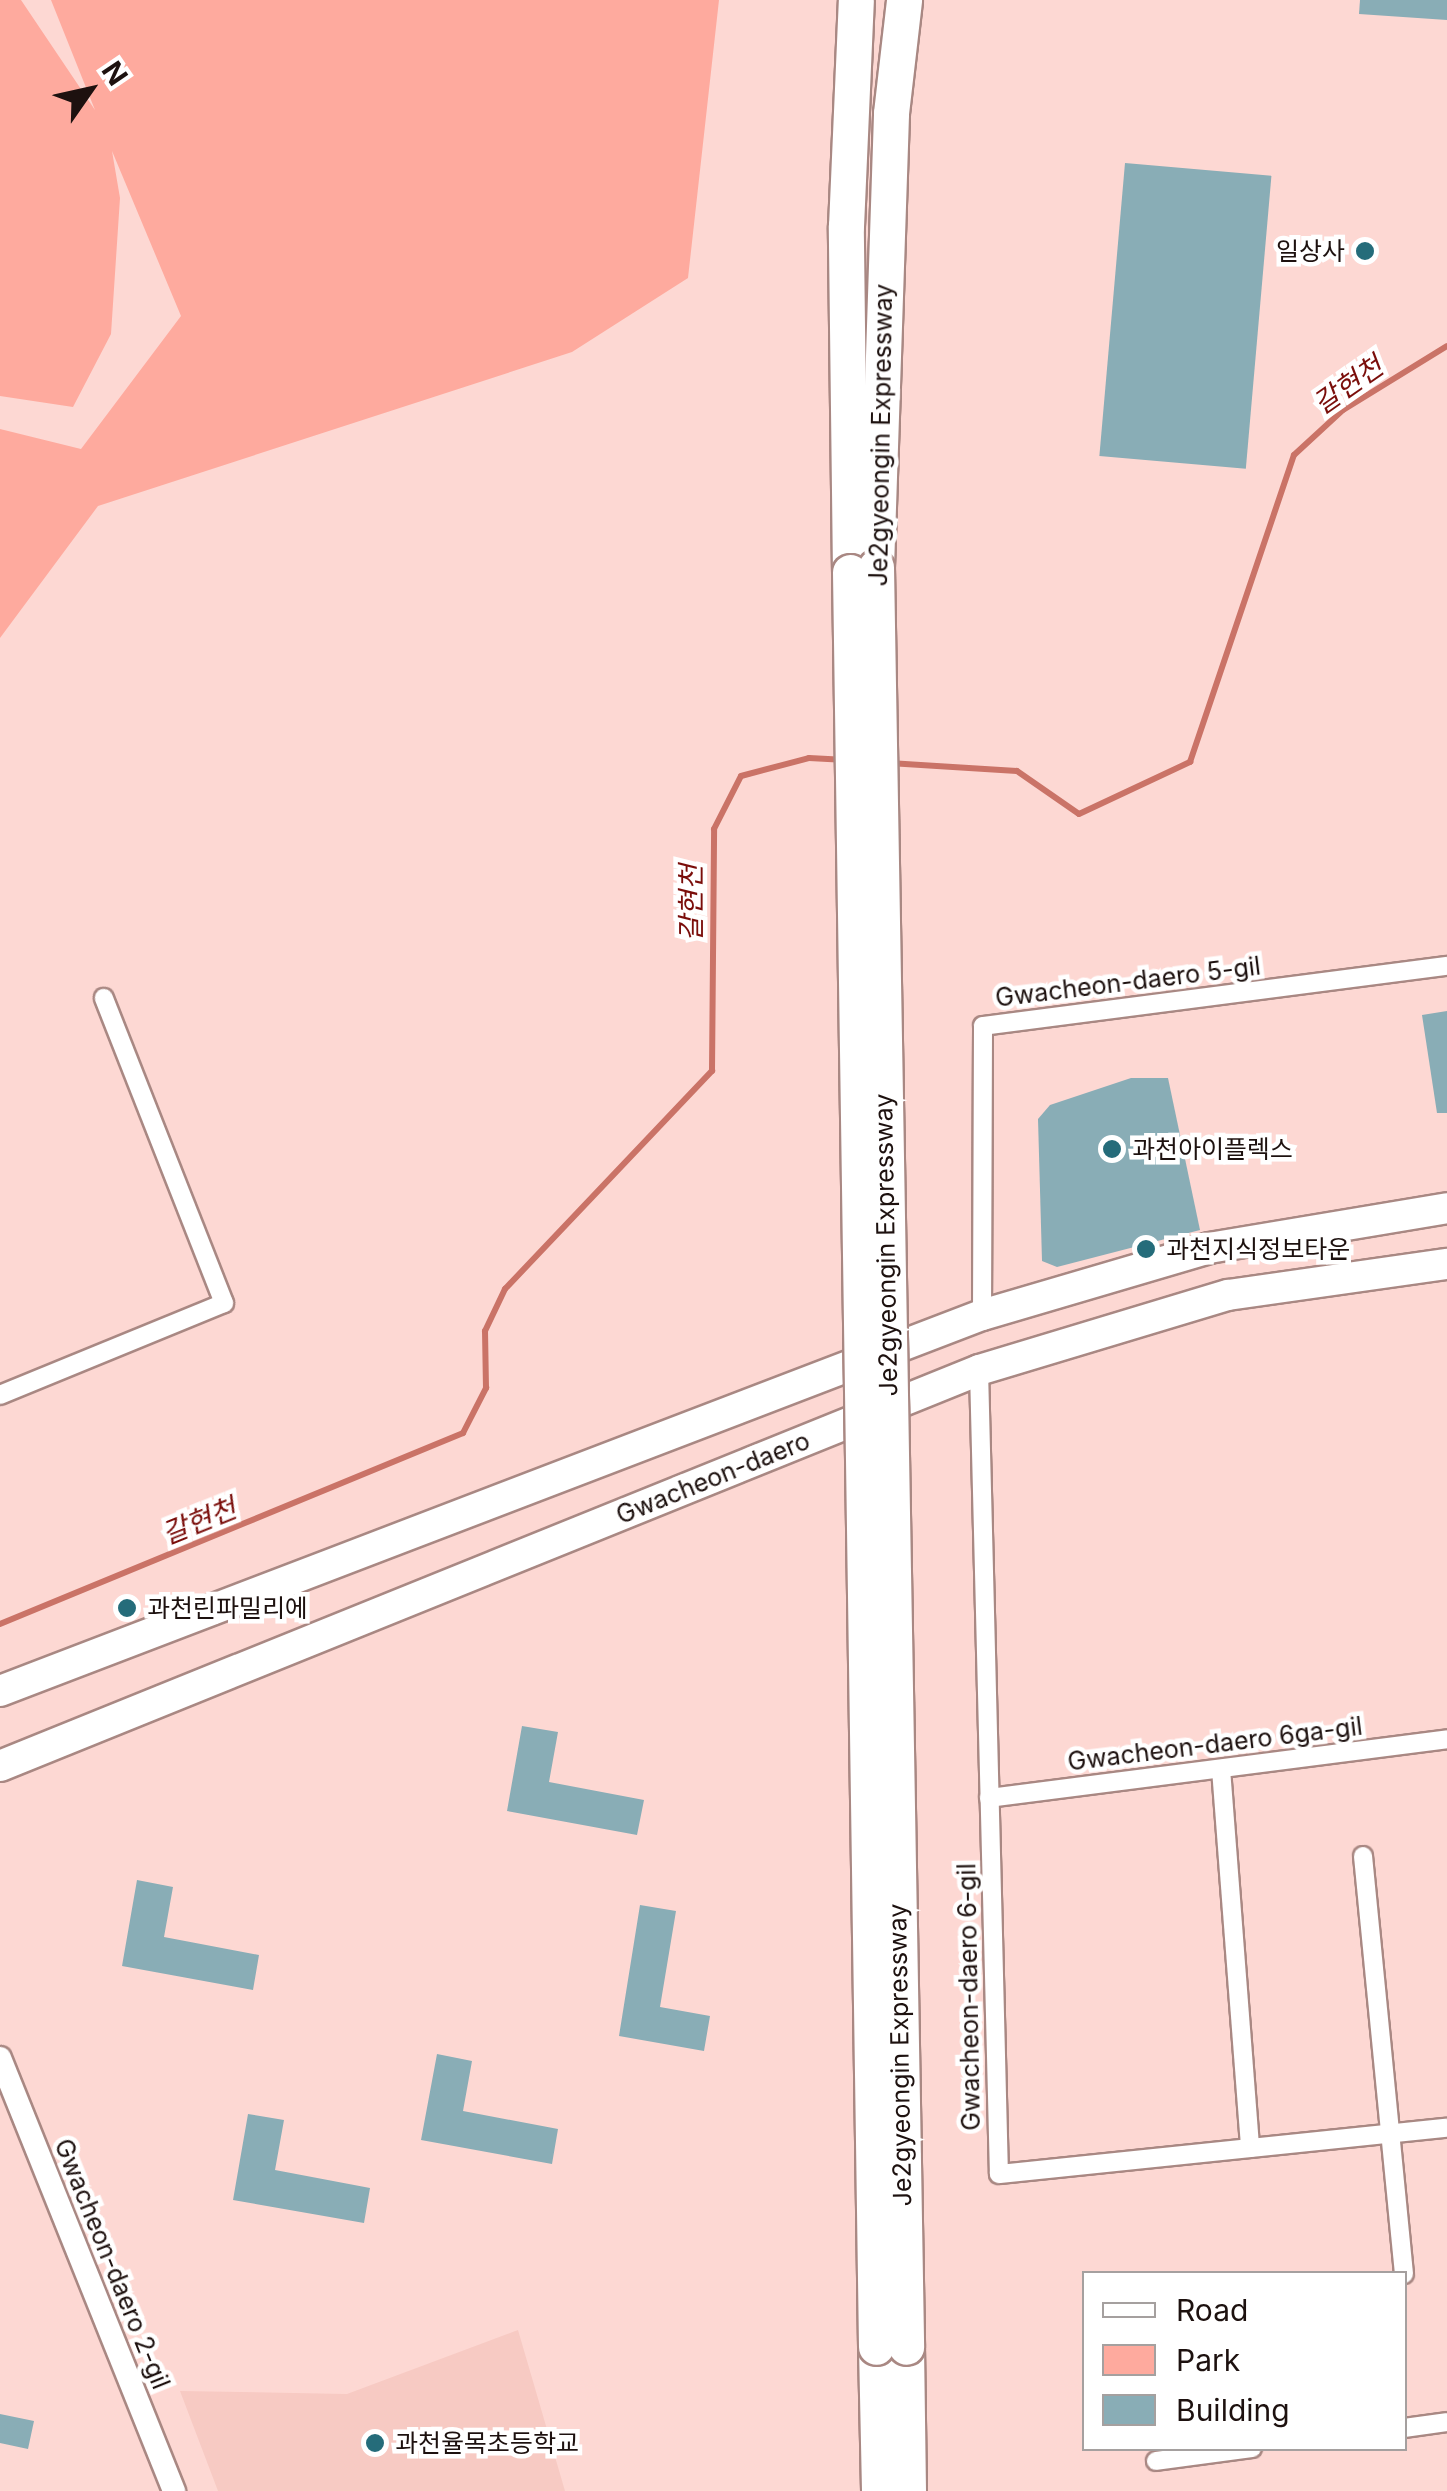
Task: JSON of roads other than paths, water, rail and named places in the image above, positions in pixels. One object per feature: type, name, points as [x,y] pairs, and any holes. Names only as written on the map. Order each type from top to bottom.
[{"type":"highway","name":"Je2gyeongin Expressway","points":[[856,0],[846,226],[863,570],[891,2347],[879,2491]]},
{"type":"highway","name":"Je2gyeongin Expressway","points":[[863,570],[891,113],[904,0]]},
{"type":"highway","name":"Je2gyeongin Expressway","points":[[891,2347],[908,2491]]},
{"type":"main road","points":[[0,1691],[982,1316],[1209,1248],[1447,1208]]},
{"type":"main road","name":"Gwacheon-daero","points":[[0,1766],[979,1370],[1228,1295],[1447,1264]]},
{"type":"street","name":"Gwacheon-daero 5-gil","points":[[982,1316],[983,1026],[1447,966]]},
{"type":"street","points":[[0,1395],[224,1303],[104,998]]},
{"type":"street","name":"Gwacheon-daero 6-gil","points":[[979,1370],[999,2174],[1447,2128]]},
{"type":"street","name":"Gwacheon-daero 6ga-gil","points":[[990,1798],[1447,1740]]},
{"type":"street","points":[[1221,1768],[1250,2148]]},
{"type":"street","points":[[1363,1856],[1404,2271]]},
{"type":"street","name":"Gwacheon-daero 2-gil","points":[[0,2058],[174,2491]]},
{"type":"street","points":[[1407,2428],[1438,2424]]},
{"type":"street","points":[[1156,2461],[1230,2451]]},
{"type":"waterway","name":"갈현천","points":[[889,763],[1017,771],[1079,814],[1190,762],[1294,455],[1343,410],[1447,346]]},
{"type":"waterway","name":"갈현천","points":[[0,1624],[463,1433],[486,1388],[485,1331],[505,1289],[712,1071],[714,829],[741,776],[809,758],[842,760]]},
{"type":"place","name":"일상사","points":[[1365,251]]},
{"type":"place","name":"과천아이플렉스","points":[[1112,1149]]},
{"type":"place","name":"과천지식정보타운","points":[[1146,1249]]},
{"type":"place","name":"과천린파밀리에","points":[[127,1608]]},
{"type":"place","name":"과천율목초등학교","points":[[375,2443]]}]
